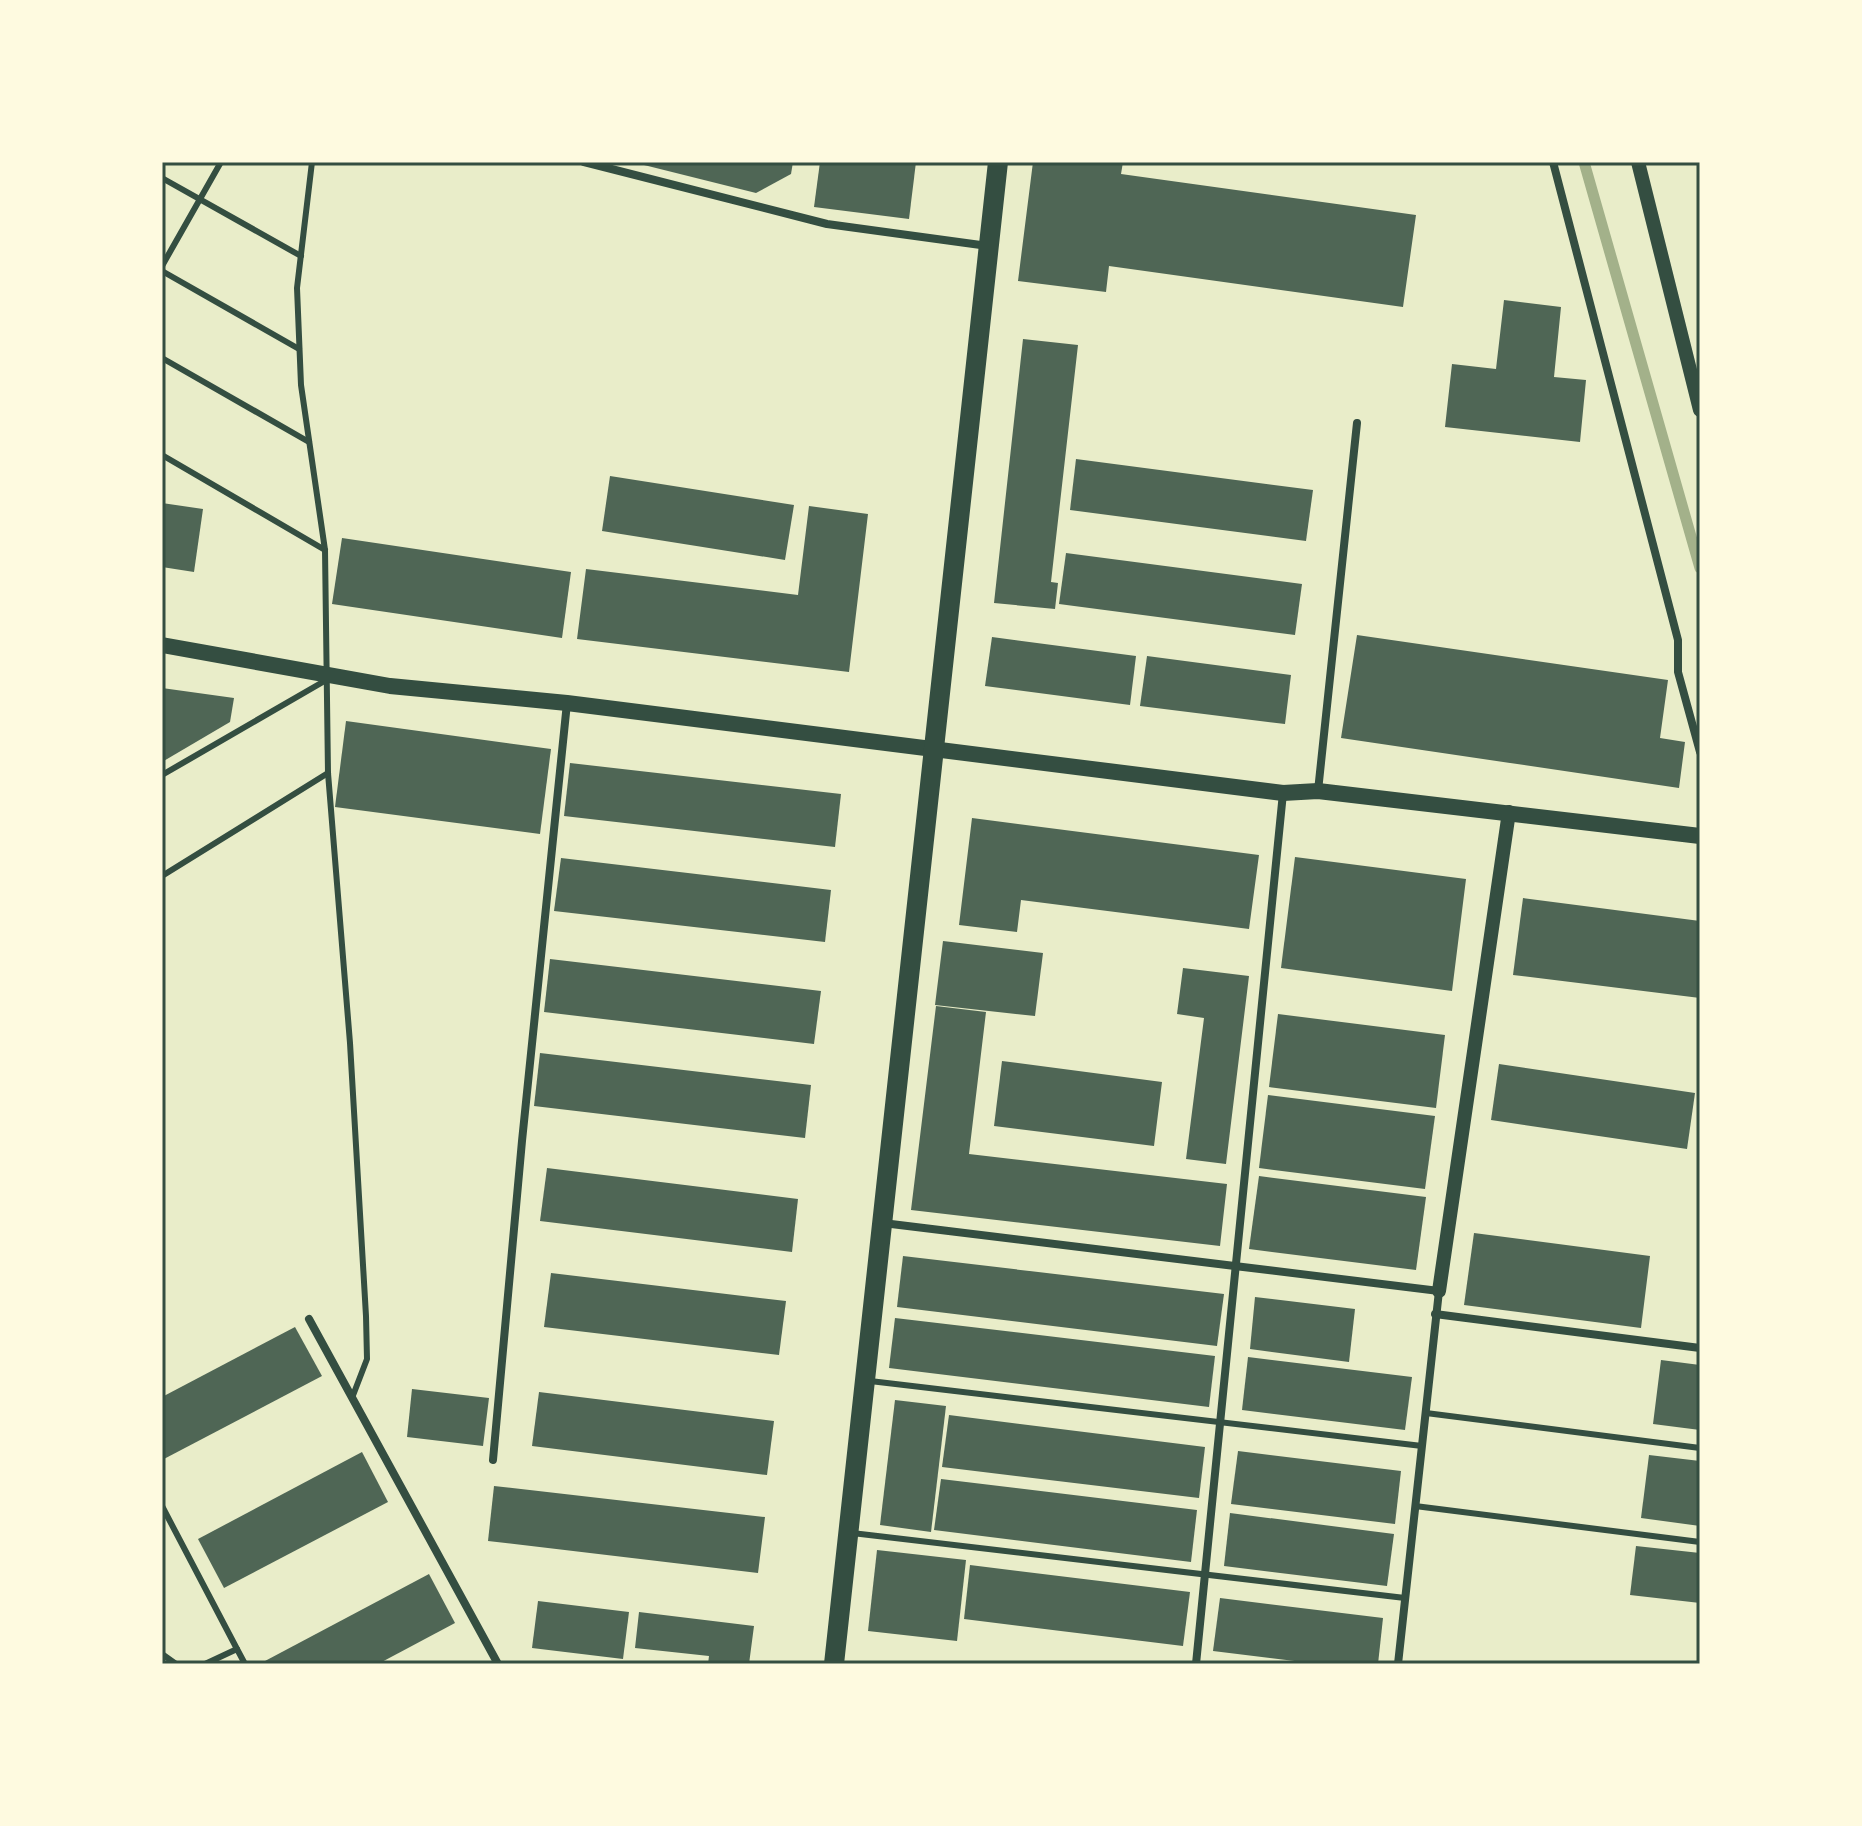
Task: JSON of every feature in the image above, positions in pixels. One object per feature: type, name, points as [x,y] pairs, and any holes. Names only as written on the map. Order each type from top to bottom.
[{"type":"main road","points":[[834,1664],[998,162]]},
{"type":"main road","points":[[162,645],[390,686],[567,703],[1283,793],[1318,791],[1700,836]]},
{"type":"street","points":[[584,162],[827,224],[989,246]]},
{"type":"street","points":[[1553,162],[1678,640],[1678,672],[1700,752]]},
{"type":"street","points":[[1638,162],[1700,410]]},
{"type":"street","points":[[1318,791],[1357,423]]},
{"type":"street","points":[[493,1460],[567,703]]},
{"type":"street","points":[[1196,1664],[1283,793]]},
{"type":"street","points":[[1398,1664],[1435,1314],[1509,812]]},
{"type":"street","points":[[883,1223],[1439,1291]]},
{"type":"street","points":[[1435,1314],[1700,1348]]},
{"type":"street","points":[[309,1319],[498,1664]]},
{"type":"lane","points":[[221,162],[162,269],[299,349]]},
{"type":"lane","points":[[310,163],[297,288],[299,349],[301,385],[325,550],[328,773],[350,1043],[366,1316],[367,1359],[352,1398]]},
{"type":"lane","points":[[162,178],[301,256]]},
{"type":"lane","points":[[162,358],[309,442]]},
{"type":"lane","points":[[162,455],[325,550]]},
{"type":"lane","points":[[162,775],[328,679]]},
{"type":"lane","points":[[162,876],[328,773]]},
{"type":"lane","points":[[865,1381],[1422,1446]]},
{"type":"lane","points":[[1426,1413],[1700,1448]]},
{"type":"lane","points":[[162,1506],[245,1664]]},
{"type":"lane","points":[[1415,1506],[1700,1542]]},
{"type":"lane","points":[[849,1533],[1405,1598]]},
{"type":"lane","points":[[205,1664],[237,1649]]},
{"type":"lane","points":[[162,1654],[176,1664]]},
{"type":"building","points":[[632,162],[793,162],[791,174],[756,193]]},
{"type":"building","points":[[820,162],[916,162],[909,219],[814,207]]},
{"type":"building","points":[[1033,162],[1123,162],[1121,174],[1416,215],[1403,307],[1109,266],[1106,292],[1018,281]]},
{"type":"building","points":[[1504,300],[1561,307],[1554,377],[1586,380],[1580,442],[1445,427],[1452,364],[1496,369]]},
{"type":"building","points":[[1023,339],[1078,345],[1051,582],[1058,583],[1055,609],[994,603]]},
{"type":"building","points":[[1076,459],[1313,490],[1306,541],[1070,510]]},
{"type":"building","points":[[610,476],[794,505],[785,560],[602,531]]},
{"type":"building","points":[[162,503],[203,509],[194,572],[162,567]]},
{"type":"building","points":[[809,506],[868,514],[849,672],[577,639],[586,569],[798,595]]},
{"type":"building","points":[[342,538],[571,572],[562,638],[332,604]]},
{"type":"building","points":[[1066,553],[1302,584],[1295,635],[1059,604]]},
{"type":"building","points":[[1357,635],[1668,680],[1660,738],[1685,742],[1679,788],[1341,738]]},
{"type":"building","points":[[992,637],[1136,656],[1130,705],[985,686]]},
{"type":"building","points":[[1147,656],[1291,675],[1285,724],[1140,706]]},
{"type":"building","points":[[162,688],[234,698],[230,722],[162,762]]},
{"type":"building","points":[[346,721],[551,749],[540,834],[335,807]]},
{"type":"building","points":[[570,763],[841,794],[835,847],[564,816]]},
{"type":"building","points":[[972,818],[1259,855],[1249,929],[1021,900],[1017,932],[959,925]]},
{"type":"building","points":[[1295,857],[1466,879],[1452,991],[1281,968]]},
{"type":"building","points":[[561,858],[831,890],[825,942],[554,911]]},
{"type":"building","points":[[1523,898],[1700,921],[1700,998],[1513,975]]},
{"type":"building","points":[[943,941],[1043,953],[1035,1016],[935,1005]]},
{"type":"building","points":[[550,959],[821,991],[814,1044],[544,1012]]},
{"type":"building","points":[[1183,968],[1249,976],[1226,1164],[1186,1159],[1204,1018],[1177,1014]]},
{"type":"building","points":[[936,1006],[986,1012],[969,1154],[1227,1184],[1220,1246],[911,1210]]},
{"type":"building","points":[[1278,1014],[1445,1035],[1436,1108],[1269,1087]]},
{"type":"building","points":[[540,1053],[811,1085],[805,1138],[534,1106]]},
{"type":"building","points":[[1002,1061],[1162,1082],[1154,1146],[994,1126]]},
{"type":"building","points":[[1499,1064],[1695,1093],[1687,1149],[1491,1120]]},
{"type":"building","points":[[1268,1095],[1435,1116],[1425,1189],[1259,1168]]},
{"type":"building","points":[[547,1168],[798,1199],[792,1252],[540,1221]]},
{"type":"building","points":[[1259,1176],[1426,1197],[1416,1270],[1249,1249]]},
{"type":"building","points":[[1474,1233],[1650,1256],[1641,1328],[1464,1305]]},
{"type":"building","points":[[903,1256],[1224,1294],[1217,1346],[897,1307]]},
{"type":"building","points":[[551,1273],[786,1301],[779,1355],[544,1327]]},
{"type":"building","points":[[1255,1297],[1355,1309],[1349,1362],[1250,1349]]},
{"type":"building","points":[[895,1318],[1215,1356],[1209,1407],[889,1368]]},
{"type":"building","points":[[295,1327],[322,1376],[162,1460],[162,1397]]},
{"type":"building","points":[[1248,1357],[1412,1377],[1405,1430],[1242,1410]]},
{"type":"building","points":[[1661,1360],[1700,1365],[1700,1430],[1653,1424]]},
{"type":"building","points":[[412,1389],[489,1398],[483,1446],[407,1437]]},
{"type":"building","points":[[539,1392],[774,1421],[767,1475],[532,1446]]},
{"type":"building","points":[[895,1400],[946,1406],[931,1532],[880,1525]]},
{"type":"building","points":[[949,1415],[1205,1447],[1199,1498],[942,1467]]},
{"type":"building","points":[[1238,1451],[1401,1471],[1395,1524],[1231,1504]]},
{"type":"building","points":[[362,1452],[388,1502],[224,1588],[198,1539]]},
{"type":"building","points":[[1649,1455],[1700,1461],[1700,1526],[1641,1518]]},
{"type":"building","points":[[941,1479],[1197,1510],[1191,1562],[934,1530]]},
{"type":"building","points":[[494,1486],[765,1517],[758,1573],[488,1541]]},
{"type":"building","points":[[1230,1513],[1394,1534],[1387,1586],[1224,1566]]},
{"type":"building","points":[[1636,1546],[1700,1553],[1700,1603],[1630,1595]]},
{"type":"building","points":[[877,1550],[966,1560],[957,1641],[868,1631]]},
{"type":"building","points":[[970,1565],[1190,1592],[1183,1646],[964,1619]]},
{"type":"building","points":[[429,1574],[455,1623],[378,1664],[267,1664],[265,1661]]},
{"type":"building","points":[[1220,1598],[1383,1618],[1378,1664],[1319,1664],[1213,1651]]},
{"type":"building","points":[[538,1601],[629,1612],[623,1659],[532,1648]]},
{"type":"building","points":[[639,1612],[754,1626],[749,1664],[708,1664],[709,1656],[635,1648]]},
{"type":"waterway","points":[[1584,162],[1700,568]]}]
